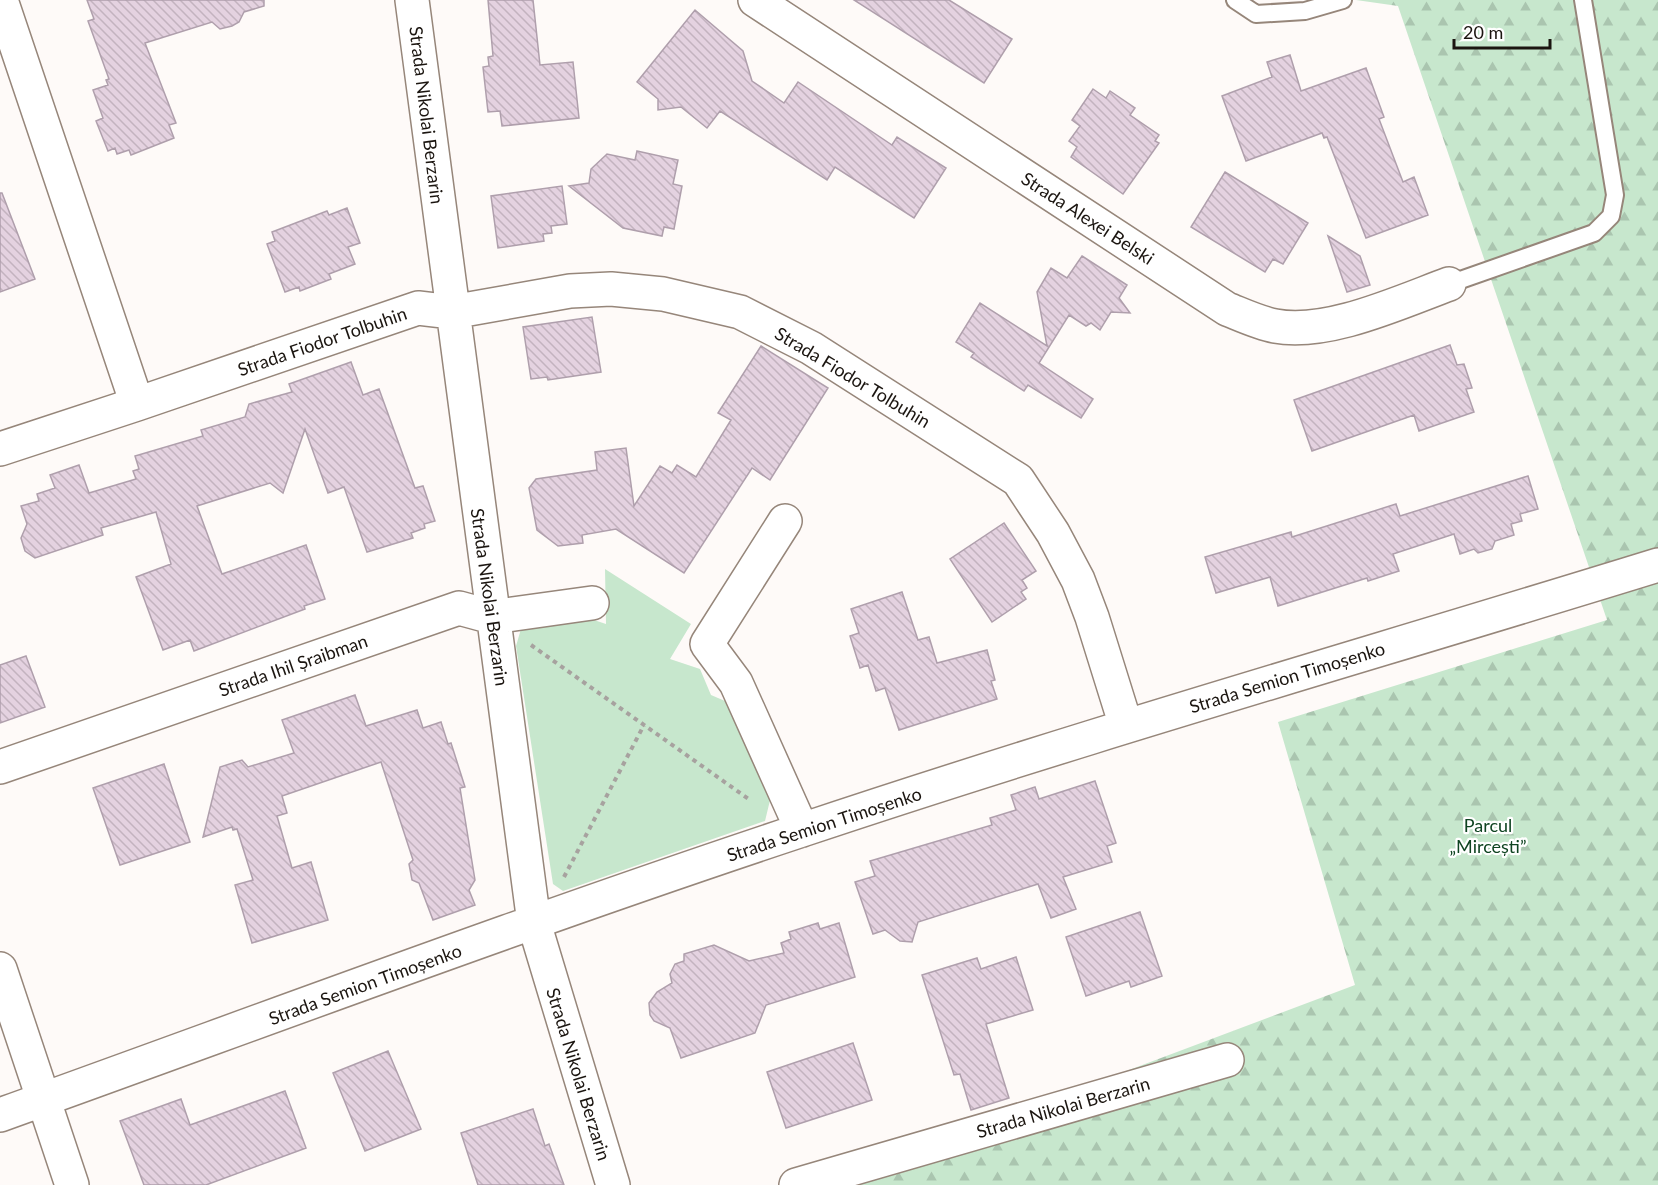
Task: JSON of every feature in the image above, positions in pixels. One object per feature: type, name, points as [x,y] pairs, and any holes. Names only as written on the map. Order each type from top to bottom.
[{"type":"street","points":[[1,0],[137,404]]},
{"type":"street","name":"Strada Nikolai Berzarin","points":[[412,0],[534,923],[613,1185]]},
{"type":"street","name":"Strada Alexei Belski","points":[[755,0],[1227,309],[1275,326],[1311,327],[1360,316],[1449,284]]},
{"type":"street","name":"Strada Fiodor Tolbuhin","points":[[0,449],[418,308],[452,312],[570,291],[611,289],[663,294],[740,312],[812,348],[1018,480],[1053,533],[1078,580],[1126,726]]},
{"type":"street","points":[[785,521],[707,644],[736,683],[802,830]]},
{"type":"street","name":"Strada Semion Timoșenko","points":[[0,1115],[534,923],[802,830],[1126,726],[1658,565]]},
{"type":"street","name":"Strada Ihil Șraibman","points":[[0,767],[459,608],[492,616],[592,603]]},
{"type":"street","points":[[0,969],[72,1185]]},
{"type":"street","name":"Strada Nikolai Berzarin","points":[[796,1185],[1227,1060]]},
{"type":"lane","points":[[1235,0],[1256,14],[1305,11],[1343,0]]},
{"type":"lane","points":[[1449,284],[1594,233],[1611,216],[1615,195],[1583,0]]},
{"type":"path","points":[[525,642],[758,805]]},
{"type":"path","points":[[534,923],[564,876],[644,725]]},
{"type":"green space","name":"Parcul „Mircești”","points":[[1356,0],[1658,0],[1658,1185],[823,1185],[1355,985],[1278,722],[1607,620],[1398,6]]},
{"type":"green space","points":[[605,569],[691,624],[670,659],[700,669],[711,695],[732,704],[772,792],[765,821],[563,891],[553,884],[516,646],[521,629],[594,620],[606,624]]},
{"type":"building","points":[[87,0],[264,0],[264,6],[244,12],[239,22],[232,26],[220,29],[212,22],[145,43],[176,123],[169,125],[174,138],[131,155],[129,150],[117,154],[115,148],[108,151],[96,121],[103,118],[93,90],[108,85],[106,80],[109,79],[88,21],[94,19]]},
{"type":"building","points":[[488,0],[533,0],[540,65],[573,62],[579,118],[502,126],[500,111],[488,112],[483,67],[489,66],[488,57],[493,56]]},
{"type":"building","points":[[854,0],[949,0],[1012,39],[984,83]]},
{"type":"building","points":[[695,10],[743,51],[752,81],[784,103],[798,82],[892,145],[897,137],[946,168],[914,218],[835,167],[827,180],[720,111],[707,128],[681,107],[658,110],[658,99],[637,82]]},
{"type":"building","points":[[1290,55],[1301,91],[1366,68],[1384,117],[1379,119],[1403,182],[1414,177],[1428,215],[1366,238],[1327,137],[1324,138],[1322,133],[1246,161],[1222,96],[1272,77],[1267,62]]},
{"type":"building","points":[[1093,89],[1106,98],[1110,91],[1135,108],[1130,115],[1159,135],[1155,141],[1159,143],[1123,194],[1071,157],[1077,147],[1069,141],[1080,126],[1072,120]]},
{"type":"building","points":[[637,151],[678,160],[673,184],[682,186],[674,229],[664,227],[662,236],[623,228],[569,186],[589,183],[591,169],[607,154],[635,160]]},
{"type":"building","points":[[1225,172],[1308,223],[1283,264],[1273,259],[1265,272],[1191,227]]},
{"type":"building","points":[[562,186],[567,224],[551,226],[552,233],[543,234],[544,241],[498,248],[491,196]]},
{"type":"building","points":[[0,193],[2,193],[35,279],[0,292]]},
{"type":"building","points":[[347,208],[360,243],[348,247],[355,264],[329,274],[331,279],[300,291],[299,287],[285,292],[267,244],[275,241],[272,232],[327,211],[329,215]]},
{"type":"building","points":[[1328,236],[1360,256],[1370,285],[1347,292]]},
{"type":"building","points":[[1082,256],[1127,285],[1119,298],[1130,313],[1111,312],[1100,330],[1091,323],[1086,326],[1069,315],[1039,363],[1093,399],[1081,418],[1028,385],[1024,391],[971,357],[974,353],[956,342],[980,303],[1047,346],[1037,292],[1051,268],[1067,278]]},
{"type":"building","points":[[592,317],[601,372],[548,380],[547,377],[531,379],[523,327]]},
{"type":"building","points":[[1450,345],[1457,365],[1464,364],[1472,388],[1466,389],[1474,412],[1419,431],[1414,415],[1312,451],[1294,400]]},
{"type":"building","points":[[761,346],[828,388],[770,480],[752,468],[684,573],[616,529],[582,535],[583,543],[558,546],[537,530],[529,488],[536,479],[597,470],[595,452],[626,448],[634,506],[660,466],[672,473],[677,465],[696,477],[731,420],[718,413]]},
{"type":"building","points":[[351,362],[363,395],[379,389],[415,488],[423,486],[435,521],[424,524],[425,528],[411,533],[413,538],[367,552],[344,487],[328,493],[305,429],[283,493],[270,483],[197,506],[222,574],[306,545],[325,599],[304,606],[305,609],[194,651],[190,640],[163,650],[136,577],[171,564],[156,512],[101,528],[103,535],[35,558],[25,551],[21,538],[27,524],[21,506],[39,501],[37,494],[55,488],[50,475],[79,465],[89,493],[136,479],[133,471],[139,469],[135,456],[203,436],[201,430],[245,417],[249,404],[292,392],[289,384]]},
{"type":"building","points":[[1528,476],[1538,509],[1520,514],[1522,521],[1511,524],[1514,535],[1495,541],[1492,549],[1478,553],[1474,549],[1460,554],[1454,534],[1393,554],[1399,571],[1368,581],[1367,578],[1278,606],[1270,577],[1216,593],[1205,557],[1291,532],[1292,537],[1396,504],[1400,516]]},
{"type":"building","points":[[1004,523],[1036,571],[1022,580],[1027,588],[1021,592],[1026,599],[992,622],[950,559]]},
{"type":"building","points":[[902,592],[918,640],[929,637],[937,663],[987,650],[995,680],[991,681],[997,699],[899,730],[885,688],[876,691],[868,665],[860,668],[850,636],[859,633],[851,609]]},
{"type":"building","points":[[26,656],[45,707],[0,723],[0,665]]},
{"type":"building","points":[[355,695],[366,726],[417,710],[423,728],[441,722],[448,744],[451,743],[465,787],[460,788],[475,880],[469,890],[475,905],[433,920],[419,883],[412,880],[409,864],[413,860],[381,762],[282,796],[287,813],[277,816],[292,868],[311,862],[328,920],[252,943],[235,885],[253,880],[237,829],[233,830],[232,827],[203,837],[220,767],[242,760],[248,767],[294,753],[282,720]]},
{"type":"building","points":[[164,764],[190,842],[120,865],[93,788]]},
{"type":"building","points":[[1095,781],[1116,843],[1107,846],[1112,862],[1063,877],[1076,909],[1051,918],[1038,884],[918,922],[912,942],[900,941],[885,930],[873,934],[855,882],[875,876],[870,861],[992,825],[990,818],[1016,810],[1011,795],[1035,787],[1039,799]]},
{"type":"building","points":[[1140,912],[1162,976],[1131,987],[1129,981],[1086,996],[1066,937]]},
{"type":"building","points":[[818,923],[820,929],[839,923],[855,977],[766,1005],[755,1033],[681,1058],[670,1028],[654,1021],[650,1015],[649,1003],[657,992],[672,983],[670,974],[675,964],[684,961],[684,954],[714,945],[749,961],[784,953],[781,943],[791,939],[789,932]]},
{"type":"building","points":[[1016,957],[1033,1010],[986,1024],[1009,1098],[971,1110],[960,1074],[954,1075],[922,975],[977,958],[981,969]]},
{"type":"building","points":[[853,1043],[872,1100],[786,1128],[767,1072]]},
{"type":"building","points":[[388,1051],[421,1129],[365,1151],[333,1073]]},
{"type":"building","points":[[285,1091],[306,1148],[206,1185],[144,1185],[120,1121],[181,1099],[190,1125]]},
{"type":"building","points":[[533,1109],[545,1146],[549,1144],[564,1185],[478,1185],[461,1133]]}]
